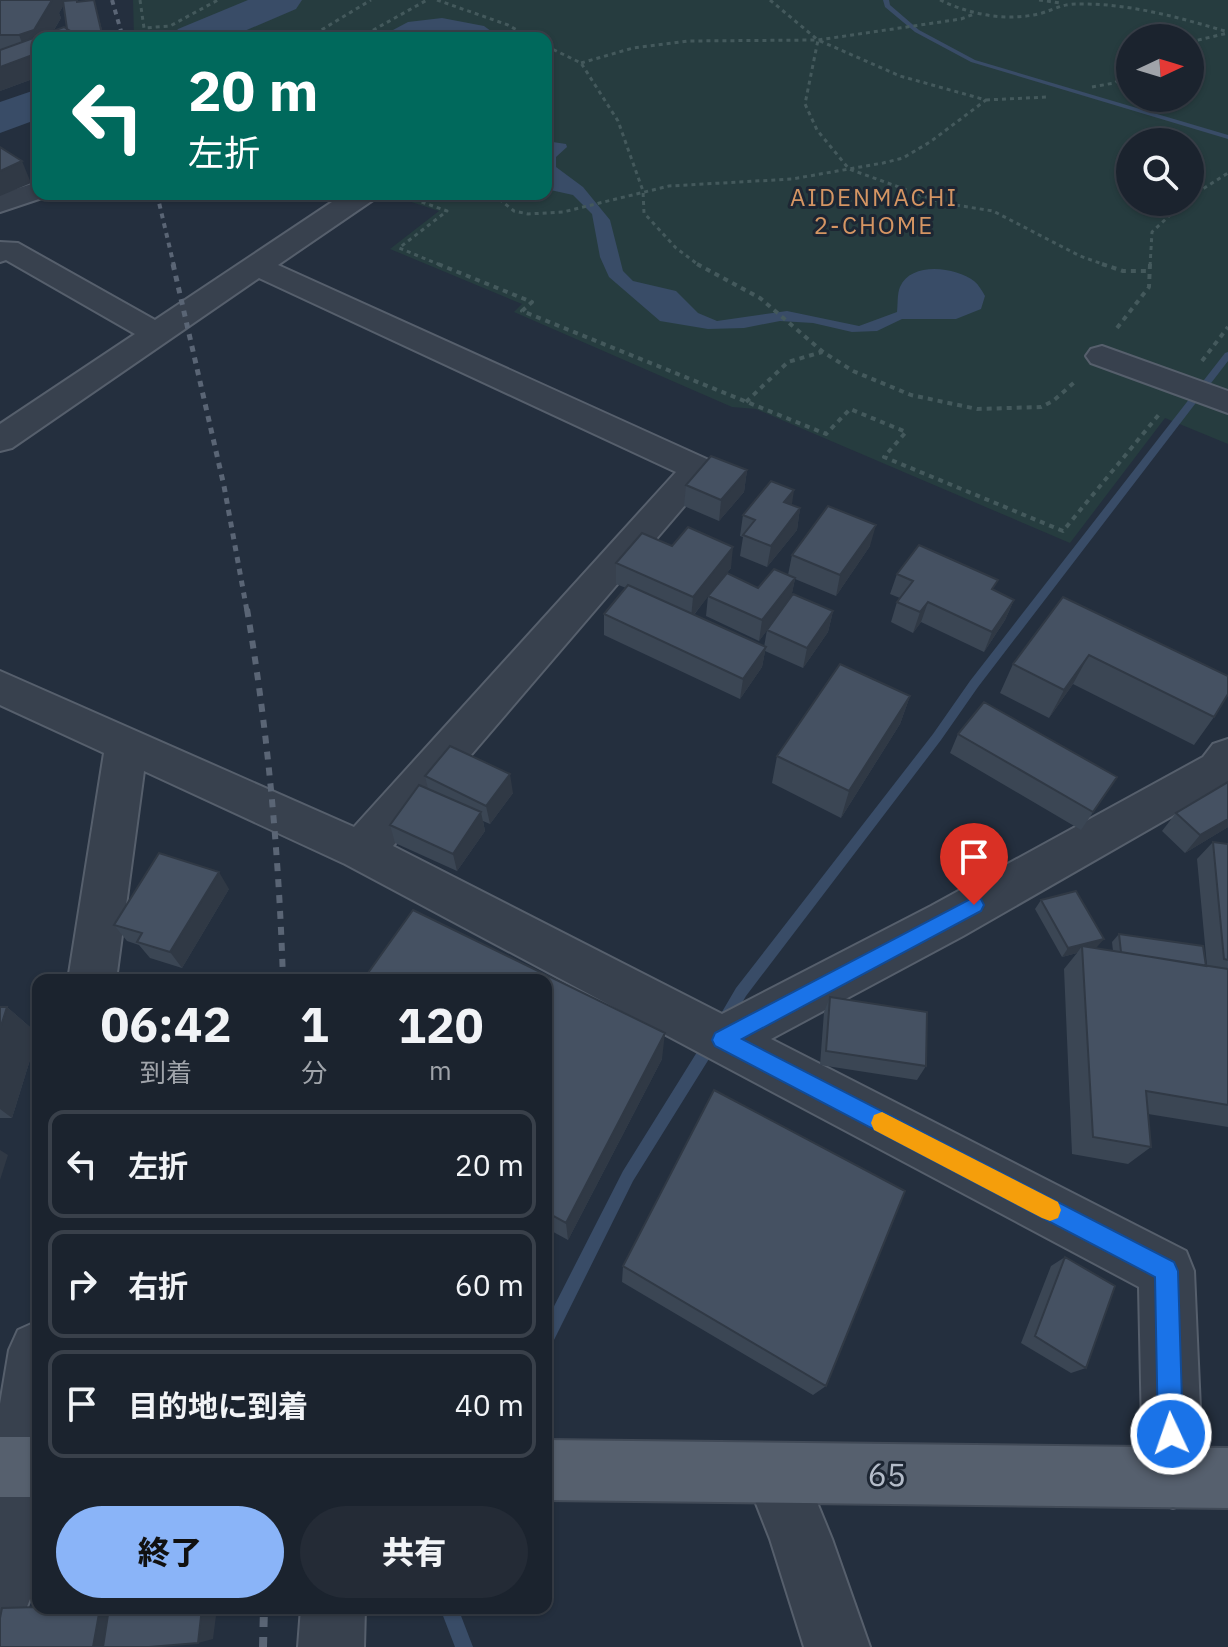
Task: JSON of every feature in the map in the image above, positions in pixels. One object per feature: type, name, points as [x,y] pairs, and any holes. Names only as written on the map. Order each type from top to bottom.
[{"type":"main road","name":"65","points":[[552,1470],[1201,1478]]},
{"type":"street","points":[[0,204],[32,192]]},
{"type":"street","points":[[0,440],[354,200]]},
{"type":"street","points":[[0,253],[8,249],[157,334]]},
{"type":"street","points":[[256,266],[699,469],[361,851]]},
{"type":"street","points":[[1102,356],[1228,403]]},
{"type":"street","points":[[0,687],[361,851],[1166,1271],[1201,1478]]},
{"type":"street","points":[[93,974],[126,746]]},
{"type":"street","points":[[722,1040],[947,921],[1218,769],[1228,756]]},
{"type":"street","points":[[0,1594],[32,1387]]},
{"type":"street","points":[[774,1473],[801,1539],[837,1647]]},
{"type":"street","points":[[331,1647],[333,1614]]},
{"type":"path","points":[[140,0],[144,28],[170,26],[218,0]]},
{"type":"path","points":[[318,32],[371,0]]},
{"type":"path","points":[[370,32],[427,0]]},
{"type":"path","points":[[437,0],[520,32]]},
{"type":"path","points":[[770,0],[818,40],[871,66],[929,88],[986,100],[1047,97]]},
{"type":"path","points":[[940,0],[974,14]]},
{"type":"path","points":[[1039,0],[1158,13],[1228,33]]},
{"type":"path","points":[[1116,8],[1125,0]]},
{"type":"path","points":[[581,63],[633,48],[688,41],[818,40],[932,24],[974,14],[1027,16],[1048,11],[1061,3]]},
{"type":"path","points":[[1204,39],[1228,33]]},
{"type":"path","points":[[818,40],[805,104],[817,130],[849,169],[943,203],[993,211],[1080,256],[1123,271],[1149,271]]},
{"type":"path","points":[[552,49],[581,63],[618,121],[643,191],[644,213],[676,248],[706,270],[760,298],[823,352],[853,371],[911,395],[977,409],[1041,407],[1053,401],[1102,356],[1117,328],[1149,287],[1152,232],[1169,216]]},
{"type":"path","points":[[1092,87],[1116,82]]},
{"type":"path","points":[[500,200],[514,211],[528,214],[563,212],[669,186],[792,179],[903,158],[986,100]]},
{"type":"path","points":[[1204,188],[1228,173]]},
{"type":"path","points":[[416,200],[447,211],[399,248],[532,302],[522,311],[826,434],[850,409],[906,432],[884,457],[1063,531],[1182,386]]},
{"type":"path","points":[[746,402],[784,364],[799,354],[823,352]]},
{"type":"green space","points":[[133,0],[1228,0],[1228,444],[1165,418],[1070,543],[756,409],[732,407],[514,312],[522,304],[390,249],[439,211],[405,200],[552,200],[552,32],[134,32]]},
{"type":"water","points":[[442,18],[484,26],[492,32],[389,32],[408,22]]},
{"type":"water","points":[[552,142],[566,144],[567,147],[556,157],[556,167],[583,187],[610,220],[623,271],[633,281],[676,291],[698,313],[717,321],[787,311],[859,326],[897,312],[899,290],[906,279],[914,273],[934,269],[966,276],[979,286],[985,296],[981,309],[956,319],[902,319],[877,331],[852,332],[813,323],[780,321],[744,328],[708,329],[660,321],[609,277],[600,257],[592,214],[573,195],[552,190]]},
{"type":"building","points":[[0,0],[52,0],[34,30],[19,35],[0,35]]},
{"type":"building","points":[[94,0],[102,32],[72,32],[67,29],[63,1]]},
{"type":"building","points":[[64,27],[72,32],[50,32]]},
{"type":"building","points":[[32,38],[32,55],[0,67],[0,50]]},
{"type":"building","points":[[0,147],[22,161],[0,171]]},
{"type":"building","points":[[711,456],[747,470],[721,500],[686,485]]},
{"type":"building","points":[[771,481],[794,490],[784,502],[800,508],[771,546],[743,535],[755,520],[743,515]]},
{"type":"building","points":[[828,506],[876,525],[840,575],[792,555]]},
{"type":"building","points":[[688,527],[733,547],[693,597],[616,563],[642,533],[672,546]]},
{"type":"building","points":[[919,545],[998,580],[992,589],[1014,600],[992,632],[928,602],[920,612],[897,602],[913,581],[897,574]]},
{"type":"building","points":[[774,569],[795,578],[762,620],[708,596],[727,573],[758,588]]},
{"type":"building","points":[[628,585],[766,647],[743,679],[604,614]]},
{"type":"building","points":[[793,594],[833,611],[807,648],[767,630]]},
{"type":"building","points":[[1063,597],[1228,676],[1228,694],[1214,717],[1089,655],[1064,690],[1013,664]]},
{"type":"building","points":[[840,664],[910,696],[849,791],[777,756]]},
{"type":"building","points":[[984,702],[1117,777],[1093,812],[958,734]]},
{"type":"building","points":[[450,746],[510,774],[486,806],[425,776]]},
{"type":"building","points":[[1228,782],[1228,819],[1200,835],[1176,813]]},
{"type":"building","points":[[419,785],[481,812],[453,854],[390,825]]},
{"type":"building","points":[[1213,842],[1228,844],[1228,960],[1224,959]]},
{"type":"building","points":[[159,853],[219,872],[170,952],[137,942],[142,933],[114,925]]},
{"type":"building","points":[[1076,891],[1104,939],[1068,948],[1041,900]]},
{"type":"building","points":[[413,910],[544,974],[367,974]]},
{"type":"building","points":[[1119,934],[1203,946],[1206,966],[1121,952]]},
{"type":"building","points":[[1082,946],[1228,969],[1228,1105],[1146,1091],[1151,1147],[1093,1137]]},
{"type":"building","points":[[552,978],[665,1033],[566,1223],[552,1215]]},
{"type":"building","points":[[830,997],[927,1012],[926,1066],[826,1051]]},
{"type":"building","points":[[0,1007],[7,1007],[0,1029]]},
{"type":"building","points":[[714,1090],[905,1191],[826,1386],[623,1266]]},
{"type":"building","points":[[1065,1257],[1115,1286],[1086,1368],[1035,1336]]},
{"type":"building","points":[[32,1607],[32,1614],[99,1614],[93,1647],[0,1647],[2,1608]]},
{"type":"building","points":[[108,1614],[201,1614],[198,1643],[103,1647]]},
{"type":"waterway","points":[[207,32],[282,0]]},
{"type":"waterway","points":[[886,0],[887,6],[917,31],[973,61],[1228,137]]},
{"type":"waterway","points":[[0,119],[32,105]]},
{"type":"waterway","points":[[724,1021],[741,992],[937,737],[974,684],[1228,355]]},
{"type":"waterway","points":[[552,1326],[628,1176],[712,1041]]},
{"type":"waterway","points":[[451,1614],[464,1647]]},
{"type":"railway","points":[[112,0],[121,32]]},
{"type":"railway","points":[[158,200],[174,266]]},
{"type":"railway","points":[[173,264],[224,486],[247,611]]},
{"type":"railway","points":[[247,609],[271,794],[283,974]]},
{"type":"railway","points":[[263,1647],[264,1614]]},
{"type":"slow traffic","points":[[882,1123],[1050,1210]]},
{"type":"district","name":"AIDENMACHI 2-CHOME","points":[[874,211]]},
{"type":"route","points":[[974,905],[722,1040],[1166,1271],[1171,1434]]}]
